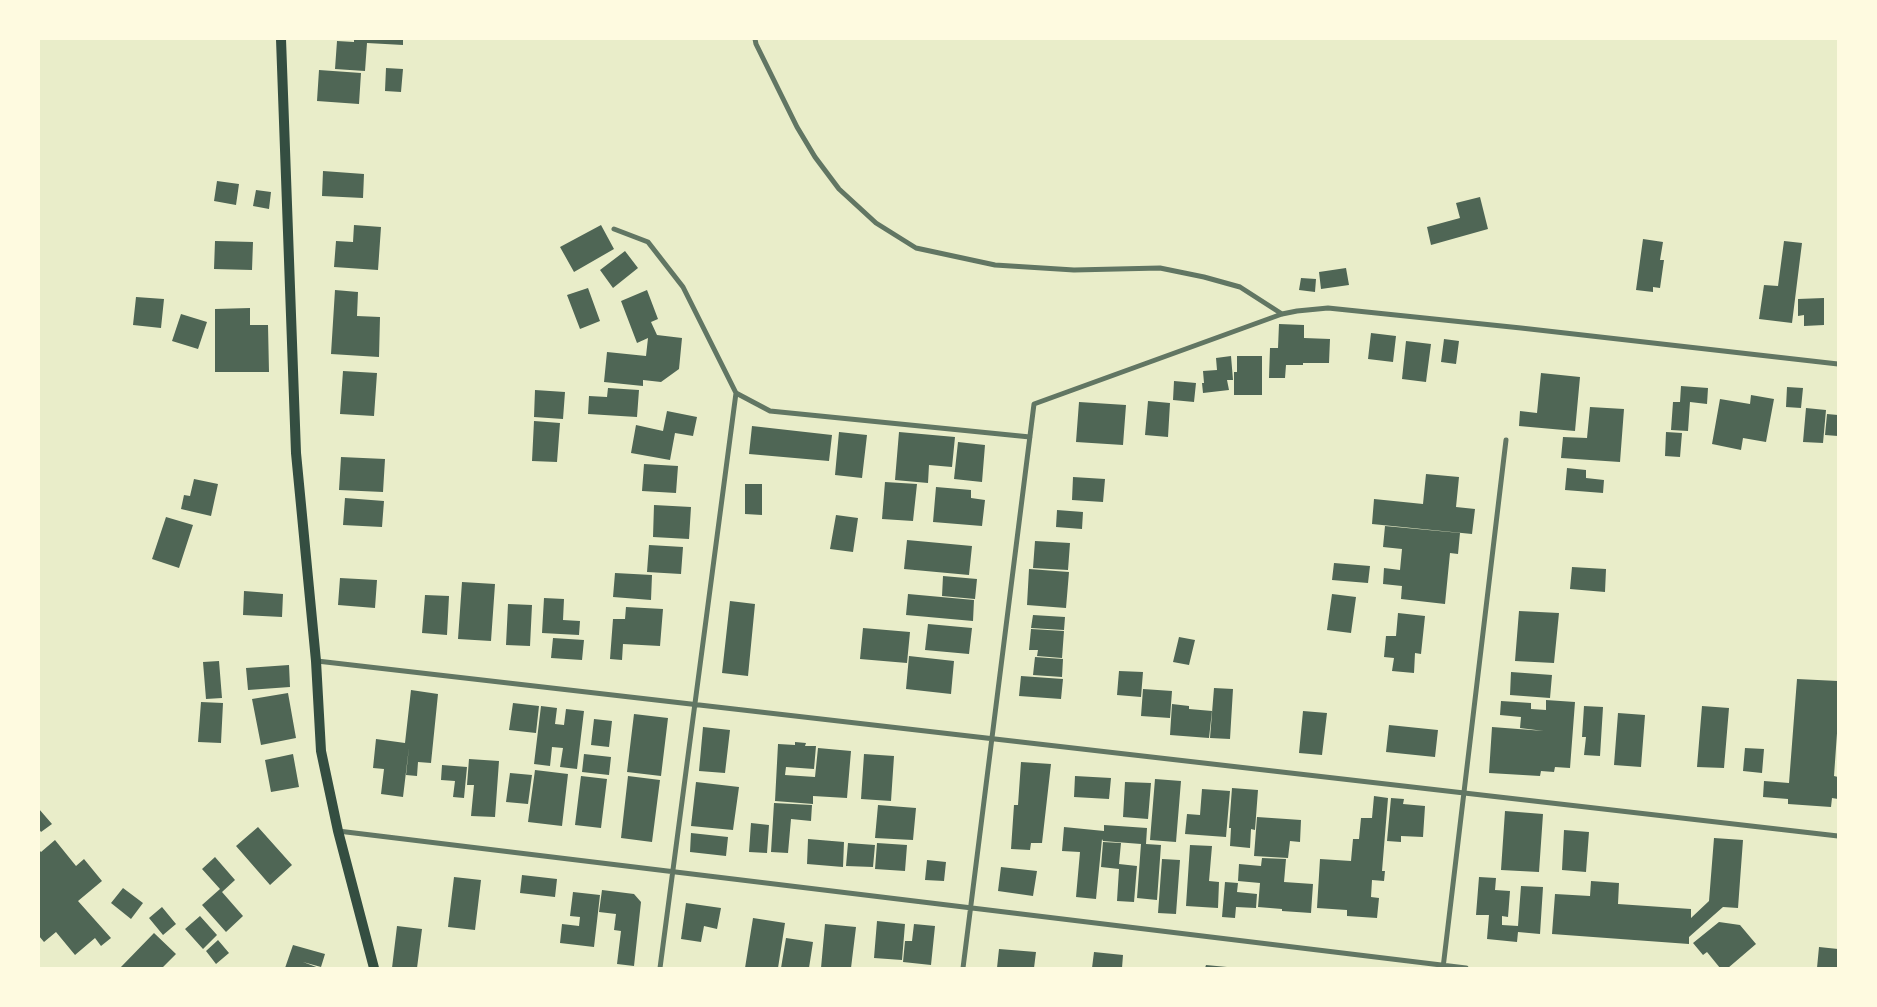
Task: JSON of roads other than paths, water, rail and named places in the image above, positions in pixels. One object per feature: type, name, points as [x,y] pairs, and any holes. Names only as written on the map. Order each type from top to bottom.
[{"type":"main road","points":[[281,39],[296,453],[316,661],[321,752],[338,831],[374,968]]},
{"type":"street","points":[[755,39],[796,127],[815,158],[839,189],[876,223],[916,248],[996,265],[1074,270],[1160,268],[1204,276],[1240,287],[1282,314]]},
{"type":"street","points":[[614,229],[648,242],[683,287],[736,393],[660,968]]},
{"type":"street","points":[[963,968],[1034,404],[1282,314],[1328,308],[1838,364]]},
{"type":"street","points":[[736,393],[770,411],[1030,437]]},
{"type":"street","points":[[1443,967],[1506,440]]},
{"type":"street","points":[[316,661],[1838,836]]},
{"type":"street","points":[[338,831],[1443,967],[1466,968]]}]
